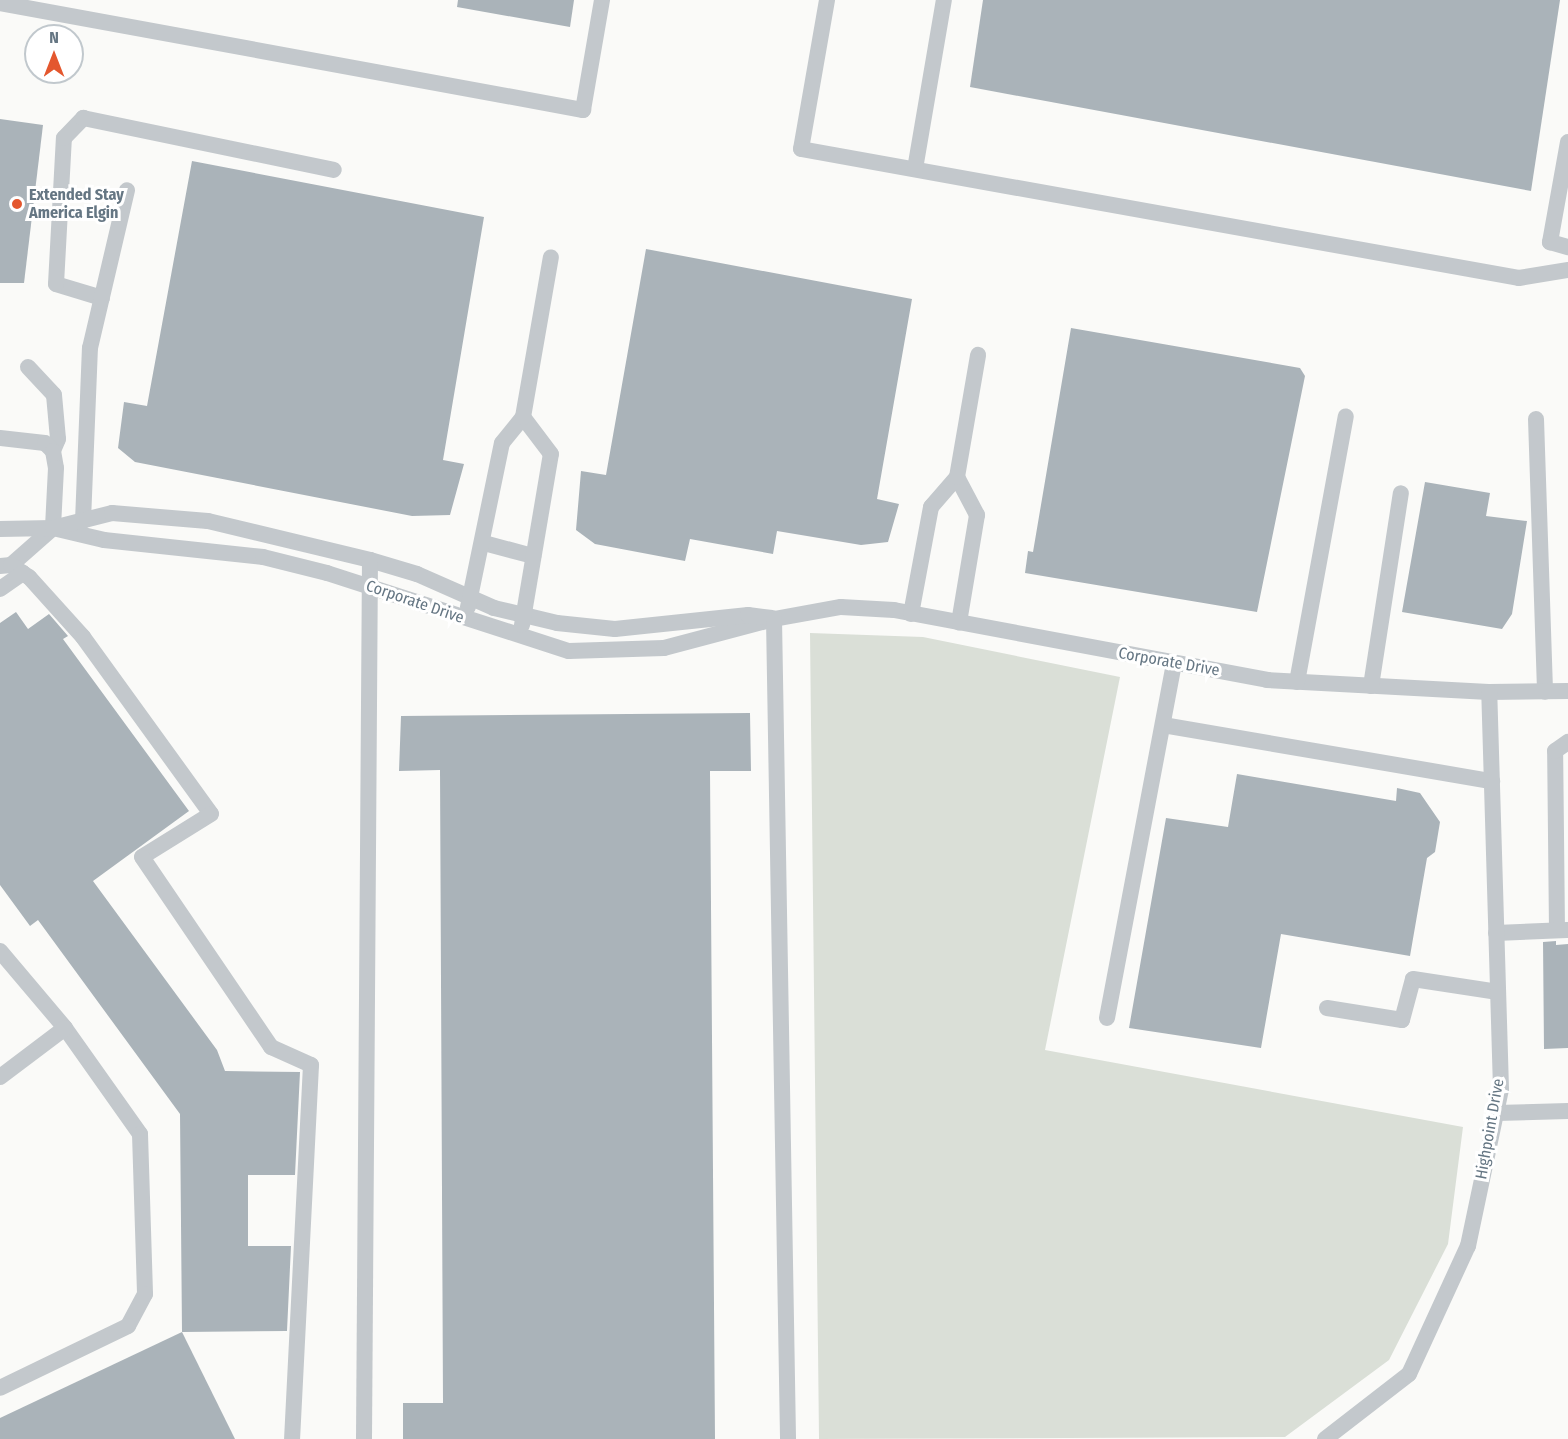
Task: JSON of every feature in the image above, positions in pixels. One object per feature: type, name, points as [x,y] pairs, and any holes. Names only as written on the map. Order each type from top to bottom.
[{"type":"street","points":[[0,3],[583,110],[602,0]]},
{"type":"street","points":[[827,0],[801,149],[1519,278],[1568,270]]},
{"type":"street","points":[[915,169],[944,0]]},
{"type":"street","points":[[102,298],[56,284],[64,138],[83,118],[334,170]]},
{"type":"street","points":[[1568,142],[1550,243],[1568,247]]},
{"type":"street","points":[[82,521],[90,348],[127,190]]},
{"type":"street","points":[[465,620],[484,543],[502,443],[523,417],[551,257]]},
{"type":"street","points":[[911,614],[931,507],[957,477],[978,356]]},
{"type":"street","points":[[0,589],[11,568],[53,528],[58,497],[53,452],[58,440],[54,395],[28,367]]},
{"type":"street","points":[[1297,682],[1346,416]]},
{"type":"street","points":[[520,637],[551,454],[523,417]]},
{"type":"street","points":[[1536,419],[1545,692]]},
{"type":"street","points":[[0,438],[29,438],[45,443],[53,452]]},
{"type":"street","points":[[957,477],[977,515],[959,623]]},
{"type":"street","points":[[1371,686],[1401,493]]},
{"type":"street","name":"Corporate Drive","points":[[0,529],[53,528],[112,513],[208,521],[370,560],[523,615],[615,629],[748,615],[774,619]]},
{"type":"street","name":"Corporate Drive","points":[[53,528],[104,540],[263,557],[370,586],[465,620],[568,651],[606,653],[664,648],[774,619],[841,607],[911,614],[1174,663],[1297,682],[1489,692],[1568,691]]},
{"type":"street","points":[[484,543],[532,556]]},
{"type":"street","points":[[364,1439],[370,560]]},
{"type":"street","points":[[11,568],[82,637],[211,814],[142,857],[271,1047],[311,1065],[292,1439]]},
{"type":"street","points":[[774,619],[788,1439]]},
{"type":"street","points":[[1107,1017],[1174,663]]},
{"type":"street","name":"Highpoint Drive","points":[[1325,1439],[1409,1374],[1468,1246],[1501,1089],[1489,692]]},
{"type":"street","points":[[1163,725],[1492,781]]},
{"type":"street","points":[[1496,933],[1562,930],[1555,751],[1568,742]]},
{"type":"street","points":[[0,951],[65,1028],[142,1139],[144,1299],[128,1326],[0,1388]]},
{"type":"street","points":[[1328,1008],[1402,1020],[1413,979],[1498,992]]},
{"type":"street","points":[[0,1077],[65,1028]]},
{"type":"street","points":[[1496,1113],[1568,1111]]},
{"type":"shaded area","points":[[810,633],[923,637],[1120,677],[1045,1050],[1463,1127],[1448,1244],[1389,1360],[1285,1437],[819,1439]]},
{"type":"building","points":[[458,0],[574,0],[570,27],[457,7]]},
{"type":"building","points":[[983,0],[1560,0],[1531,191],[970,87]]},
{"type":"building","name":"Extended Stay America Elgin","points":[[0,119],[43,125],[24,283],[0,283]]},
{"type":"building","points":[[192,161],[484,217],[443,460],[464,464],[450,515],[412,516],[135,462],[118,448],[124,402],[147,406]]},
{"type":"building","points":[[646,249],[912,299],[877,499],[899,504],[888,542],[861,545],[777,531],[773,554],[690,539],[685,561],[595,544],[576,530],[581,471],[606,475]]},
{"type":"building","points":[[1071,328],[1300,368],[1305,376],[1257,612],[1025,573],[1028,551],[1033,552]]},
{"type":"building","points":[[1425,482],[1490,493],[1486,516],[1527,521],[1512,614],[1502,629],[1402,612]]},
{"type":"building","points":[[16,612],[28,629],[49,614],[68,636],[63,639],[189,811],[93,881],[217,1050],[225,1071],[300,1072],[295,1175],[248,1175],[248,1246],[291,1246],[287,1331],[182,1332],[180,1114],[38,920],[30,926],[0,885],[0,623]]},
{"type":"building","points":[[750,713],[751,771],[710,771],[715,1439],[403,1439],[403,1403],[443,1403],[440,770],[399,771],[401,716]]},
{"type":"building","points":[[1237,774],[1396,801],[1397,788],[1420,793],[1440,822],[1435,852],[1427,858],[1410,956],[1281,934],[1261,1048],[1129,1028],[1166,818],[1228,827]]},
{"type":"building","points":[[1556,941],[1556,945],[1568,944],[1568,1048],[1544,1049],[1543,942]]},
{"type":"building","points":[[182,1332],[235,1439],[0,1439],[0,1418]]},
{"type":"place","name":"Extended Stay America Elgin","points":[[17,204]]}]
